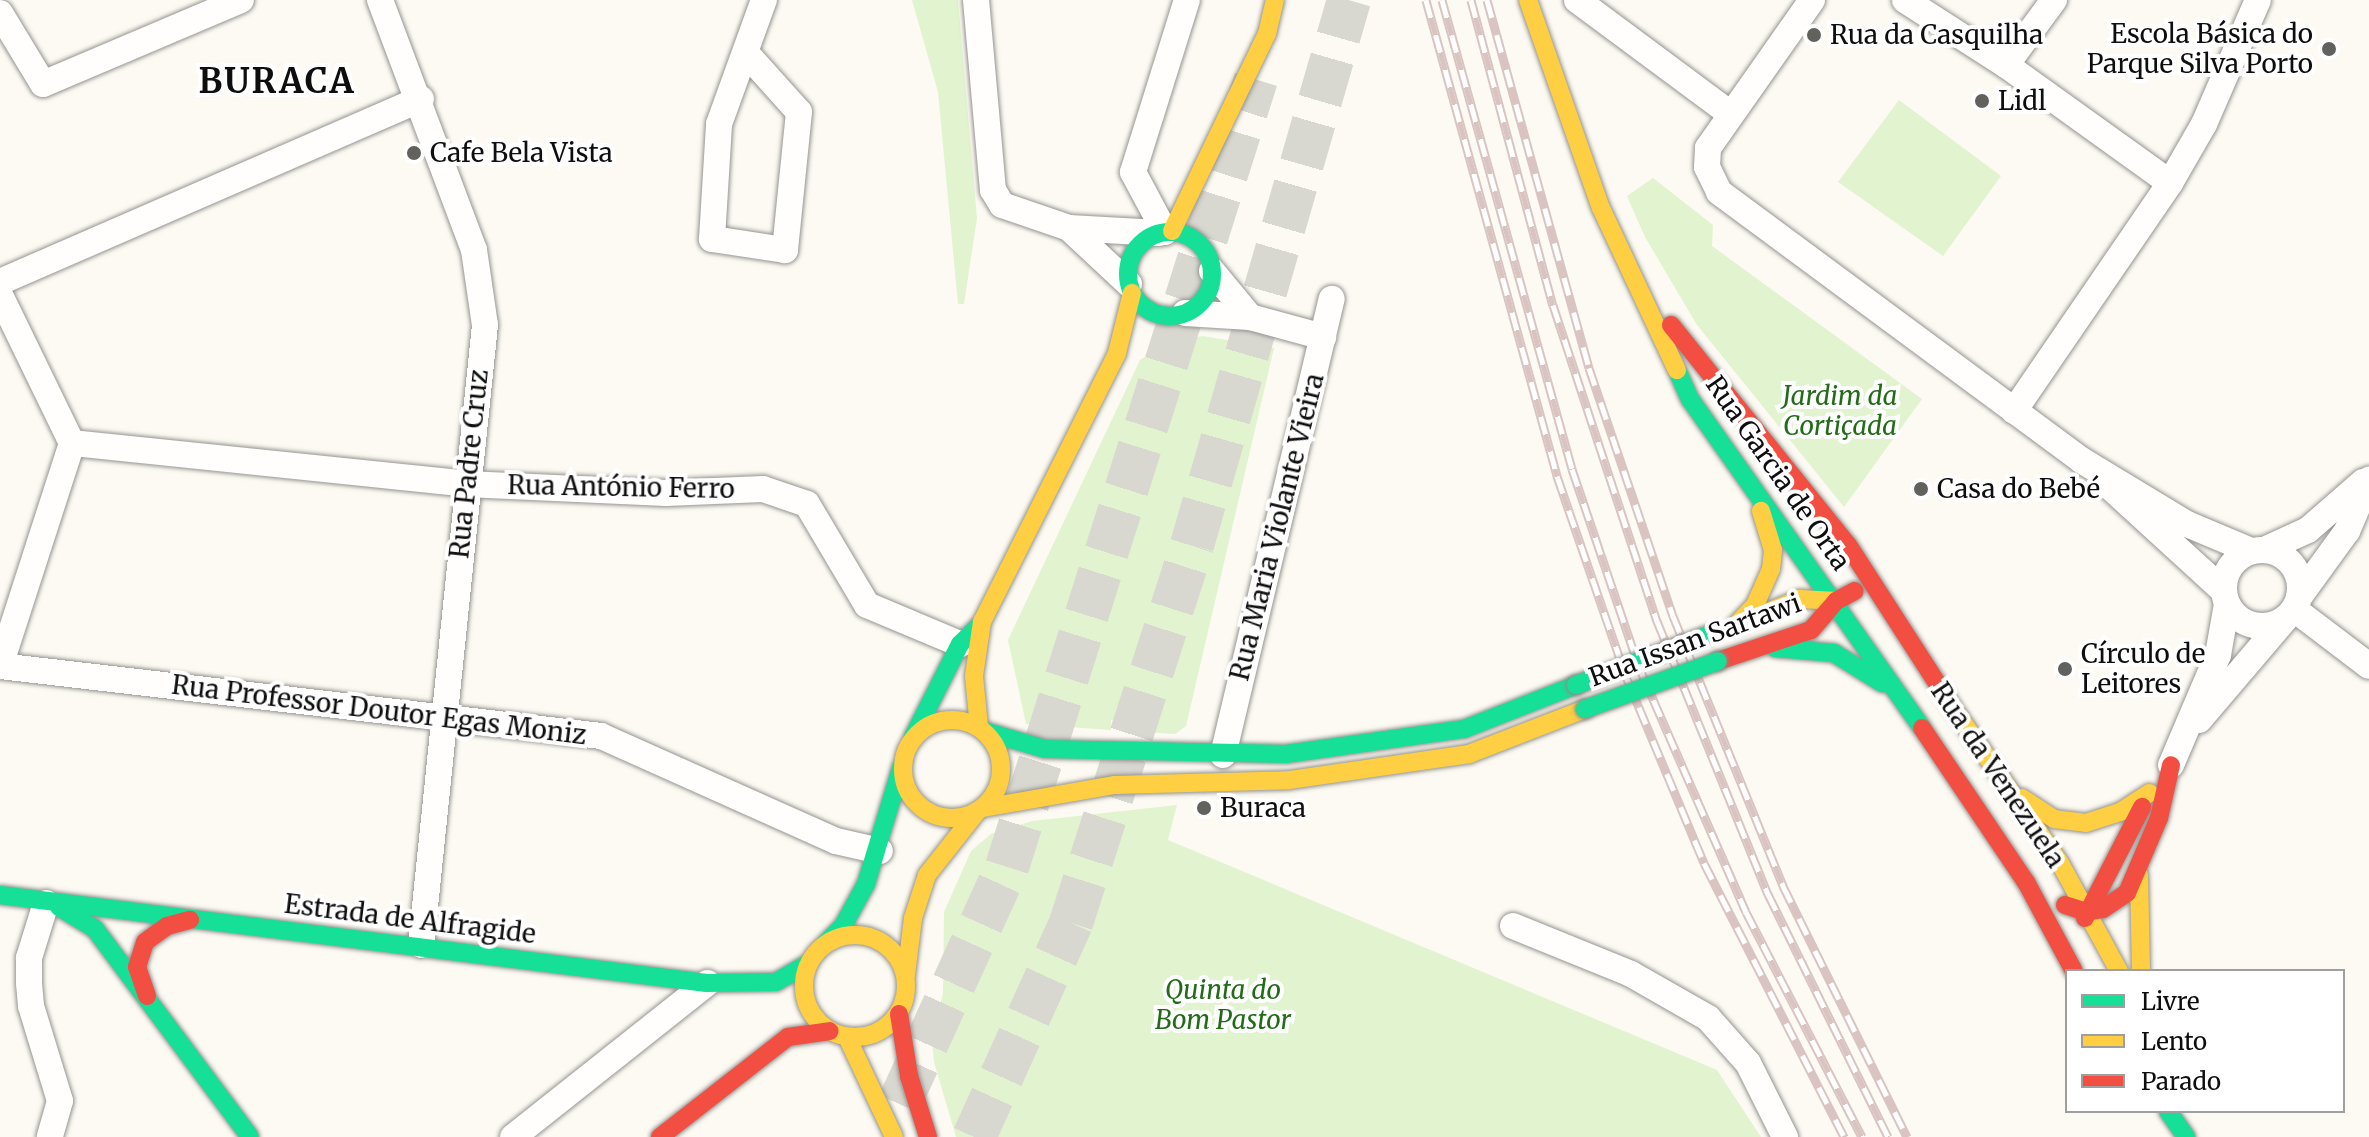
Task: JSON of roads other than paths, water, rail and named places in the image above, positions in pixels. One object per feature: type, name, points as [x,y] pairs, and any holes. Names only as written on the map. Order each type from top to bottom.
[{"type":"street","points":[[0,13],[43,84],[241,0]]},
{"type":"street","name":"Rua Padre Cruz","points":[[380,0],[421,99],[474,250],[485,325],[466,484],[421,945]]},
{"type":"street","points":[[746,53],[799,112],[785,250],[712,239],[719,124],[764,0]]},
{"type":"street","points":[[976,0],[993,190],[1008,210],[1069,228],[1165,232],[1196,240],[1250,317]]},
{"type":"street","points":[[1165,232],[1133,172],[1187,0]]},
{"type":"street","points":[[660,1137],[788,1037],[885,1028],[899,1014],[906,995],[913,918],[927,875],[996,790],[1001,766],[982,729],[974,676],[982,622],[1117,353],[1130,288],[1130,258],[1137,247],[1165,232],[1190,195],[1267,34],[1275,0]]},
{"type":"street","name":"Rua Garcia de Orta","points":[[1528,0],[1601,208],[1690,399],[1754,494],[1836,601]]},
{"type":"street","points":[[1577,0],[1729,113]]},
{"type":"street","points":[[1812,0],[1729,113],[1708,148],[1707,167],[1719,192],[1736,209],[2081,460],[2187,524],[2288,560],[2300,583],[2293,608],[2259,626],[2235,615],[2225,597],[2081,460]]},
{"type":"street","points":[[1905,0],[2006,65],[2170,183]]},
{"type":"street","points":[[2006,65],[2054,0]]},
{"type":"street","points":[[2014,411],[2170,183],[2204,124],[2258,0]]},
{"type":"street","points":[[0,282],[421,99]]},
{"type":"street","points":[[1117,353],[1206,297],[1209,260],[1190,195]]},
{"type":"street","points":[[1069,228],[1130,288],[1143,306],[1180,315],[1250,317],[1323,337]]},
{"type":"street","name":"Rua Garcia de Orta","points":[[1639,286],[1838,533],[1870,583]]},
{"type":"street","points":[[0,295],[72,443],[0,666]]},
{"type":"street","name":"Rua Maria Violante Vieira","points":[[1223,755],[1332,299]]},
{"type":"street","name":"Rua António Ferro","points":[[72,443],[466,484],[666,493],[763,489],[807,504],[867,605],[960,644]]},
{"type":"street","points":[[2081,969],[2087,912],[2149,793],[2171,765],[2188,732],[2218,655],[2230,566],[2257,550],[2308,530],[2369,478]]},
{"type":"street","points":[[2188,732],[2293,608],[2347,531],[2369,478]]},
{"type":"street","points":[[1736,625],[1755,605],[1771,569],[1773,550],[1754,494]]},
{"type":"street","points":[[1836,601],[1870,583]]},
{"type":"street","name":"Rua da Venezuela","points":[[1870,583],[2014,793],[2118,969]]},
{"type":"street","name":"Rua Issan Sartawi","points":[[982,729],[1045,749],[1223,755],[1286,754],[1464,729],[1800,599],[1836,601]]},
{"type":"street","name":"Rua da Venezuela","points":[[1836,601],[1904,706],[2026,882],[2073,969]]},
{"type":"street","name":"Rua Issan Sartawi","points":[[979,810],[1115,785],[1289,780],[1469,754],[1585,709],[1811,630],[1836,601]]},
{"type":"street","points":[[2293,608],[2369,666]]},
{"type":"street","points":[[894,1137],[838,1034],[807,1003],[809,963],[851,913],[880,851],[908,747],[960,644],[982,622]]},
{"type":"street","points":[[1761,648],[1834,653],[1882,683],[1904,706]]},
{"type":"street","name":"Rua Professor Doutor Egas Moniz","points":[[0,666],[601,736],[836,841],[880,851]]},
{"type":"street","points":[[979,810],[947,818],[921,807],[905,783],[908,747],[927,726],[946,720],[982,729]]},
{"type":"street","points":[[2141,969],[2139,875],[2171,765]]},
{"type":"street","points":[[2014,793],[2054,819],[2074,824],[2103,820],[2149,793]]},
{"type":"street","points":[[2026,882],[2069,908],[2087,912],[2115,902],[2139,875]]},
{"type":"street","name":"Estrada de Alfragide","points":[[0,895],[707,983],[776,982],[809,963]]},
{"type":"street","points":[[50,1137],[60,1101],[31,1006],[29,983],[29,958],[46,903],[95,929],[250,1137]]},
{"type":"street","points":[[150,1003],[137,967],[145,942],[176,922],[195,921]]},
{"type":"street","points":[[1513,926],[1631,974],[1708,1018],[1748,1063],[1785,1137]]},
{"type":"street","points":[[824,945],[845,935],[864,935],[883,943],[906,975]]},
{"type":"street","points":[[513,1137],[707,983]]},
{"type":"street","points":[[899,1014],[909,1076],[928,1137]]},
{"type":"street","points":[[2170,1113],[2188,1137]]},
{"type":"street","points":[[2181,1113],[2188,1137]]},
{"type":"tunnel","points":[[974,1137],[1071,923],[1192,545],[1349,0]]},
{"type":"tunnel","points":[[899,1104],[1007,867],[1256,79]]},
{"type":"railway","points":[[1426,0],[1557,476],[1625,674],[1704,863],[1844,1137]]},
{"type":"railway","points":[[1442,0],[1572,469],[1639,667],[1746,912],[1862,1137]]},
{"type":"railway","points":[[1471,0],[1553,305],[1657,621],[1768,894],[1888,1137]]},
{"type":"railway","points":[[1487,0],[1589,368],[1673,616],[1783,886],[1907,1137]]},
{"type":"place","name":"Rua da Casquilha","points":[[1814,35]]},
{"type":"place","name":"Escola Básica do Parque Silva Porto","points":[[2329,49]]},
{"type":"place","name":"Lidl","points":[[1982,101]]},
{"type":"place","name":"Cafe Bela Vista","points":[[414,153]]},
{"type":"place","name":"Casa do Bebé","points":[[1921,489]]},
{"type":"place","name":"Círculo de Leitores","points":[[2065,669]]},
{"type":"place","name":"Buraca","points":[[1204,808]]},
{"type":"district","name":"BURACA","points":[[277,82]]},
{"type":"park label","name":"Jardim da Cortiçada","points":[[1840,411]]},
{"type":"park label","name":"Quinta do Bom Pastor","points":[[1223,1005]]}]
